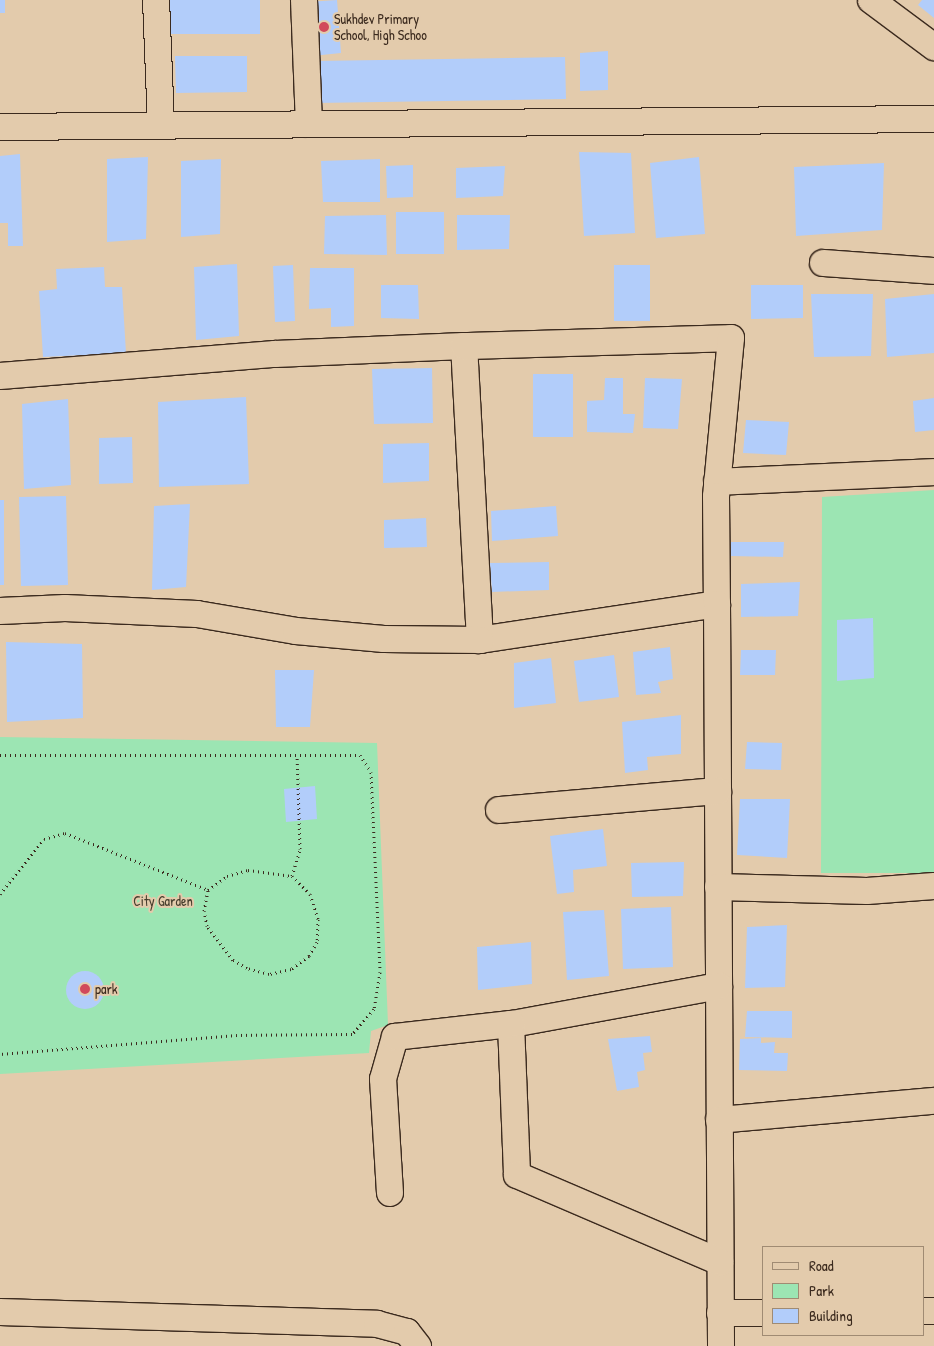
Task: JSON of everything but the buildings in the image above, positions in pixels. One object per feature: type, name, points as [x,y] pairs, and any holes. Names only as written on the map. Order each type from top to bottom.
[{"type":"street","points":[[156,0],[160,125]]},
{"type":"street","points":[[304,0],[309,124]]},
{"type":"street","points":[[871,0],[934,47]]},
{"type":"street","points":[[0,127],[934,119]]},
{"type":"street","points":[[823,263],[934,272]]},
{"type":"street","points":[[0,376],[276,354],[731,338],[717,482],[721,1346]]},
{"type":"street","points":[[464,346],[480,640]]},
{"type":"street","points":[[717,482],[934,472]]},
{"type":"street","points":[[0,611],[65,608],[198,614],[296,631],[384,639],[480,640],[717,604]]},
{"type":"street","points":[[500,810],[718,791]]},
{"type":"street","points":[[718,887],[867,891],[934,886]]},
{"type":"street","points":[[390,1193],[383,1079],[395,1037],[512,1024],[719,986]]},
{"type":"street","points":[[512,1024],[517,1175],[720,1262]]},
{"type":"street","points":[[719,1120],[934,1100]]},
{"type":"street","points":[[0,1312],[377,1324],[407,1332],[418,1346]]},
{"type":"street","points":[[720,1313],[762,1313]]},
{"type":"path","points":[[0,755],[360,755],[371,772],[380,972],[374,1010],[352,1034],[237,1036],[0,1054]]},
{"type":"path","points":[[292,876],[300,849],[297,755]]},
{"type":"path","points":[[0,894],[44,838],[65,833],[208,890]]},
{"type":"path","points":[[248,870],[292,876],[310,894],[318,919],[317,942],[309,956],[291,969],[269,974],[233,960],[207,926],[204,911],[208,890],[227,876],[248,870]]},
{"type":"green space","points":[[934,490],[934,873],[821,873],[822,497]]},
{"type":"green space","name":"City Garden","points":[[0,737],[377,743],[388,1025],[371,1031],[369,1053],[0,1074]]},
{"type":"place","name":"Sukhdev Primary School, High Schoo","points":[[324,27]]},
{"type":"place","name":"park","points":[[85,989]]}]
